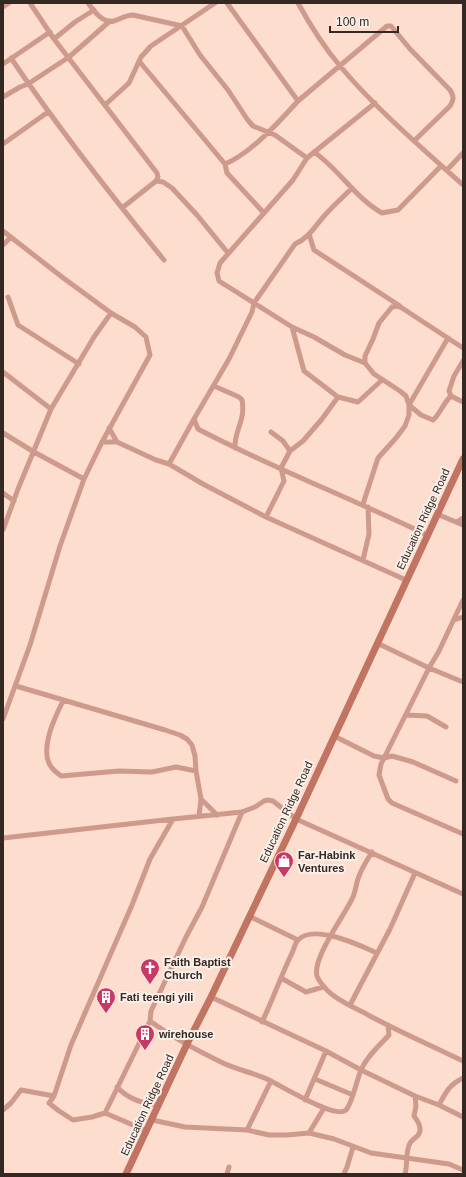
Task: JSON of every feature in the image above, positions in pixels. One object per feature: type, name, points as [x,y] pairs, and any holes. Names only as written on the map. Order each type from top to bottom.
[{"type":"main road","name":"Education Ridge Road","points":[[126,1174],[296,819],[463,459]]},
{"type":"street","points":[[3,7],[9,3]]},
{"type":"street","points":[[30,3],[54,39],[106,104],[157,173],[158,177],[156,180],[122,208]]},
{"type":"street","points":[[88,3],[103,19],[110,22]]},
{"type":"street","points":[[106,104],[129,83],[139,60],[151,46],[215,3]]},
{"type":"street","points":[[227,3],[298,101]]},
{"type":"street","points":[[298,3],[340,66],[414,141],[463,185]]},
{"type":"street","points":[[54,39],[75,22],[94,10]]},
{"type":"street","points":[[3,97],[28,84],[69,57],[110,22],[127,15],[133,15],[182,26],[200,55],[228,90],[247,119],[256,128],[268,132],[284,141],[307,158]]},
{"type":"street","points":[[225,164],[232,161],[268,132],[298,101],[387,26],[393,28],[410,49],[450,90],[453,95],[453,100],[450,106],[414,141]]},
{"type":"street","points":[[3,64],[50,32]]},
{"type":"street","points":[[11,58],[48,112],[164,260]]},
{"type":"street","points":[[139,60],[225,164],[227,173],[263,212]]},
{"type":"street","points":[[363,560],[369,534],[365,506],[378,458],[404,426],[409,415],[409,405],[406,396],[374,374],[365,363],[345,355],[314,337],[292,327],[219,281],[216,273],[220,263],[263,212],[293,180],[307,158],[375,103]]},
{"type":"street","points":[[4,141],[48,112]]},
{"type":"street","points":[[314,152],[326,160],[352,188],[374,208],[382,213],[389,213],[398,210],[441,166]]},
{"type":"street","points":[[447,170],[463,153]]},
{"type":"street","points":[[156,180],[163,182],[172,188],[197,215],[228,253]]},
{"type":"street","points":[[169,464],[214,386],[252,312],[254,302],[295,244],[303,240],[352,188]]},
{"type":"street","points":[[3,231],[111,313],[135,327],[146,337],[150,355],[109,428],[84,479],[60,546],[16,686],[3,719]]},
{"type":"street","points":[[309,234],[314,250],[463,348]]},
{"type":"street","points":[[3,245],[11,237]]},
{"type":"street","points":[[8,297],[18,324],[79,364]]},
{"type":"street","points":[[365,363],[365,356],[379,323],[392,308],[397,306],[402,308]]},
{"type":"street","points":[[3,530],[52,409],[94,337],[111,313]]},
{"type":"street","points":[[292,327],[304,371],[338,397],[358,402],[382,380]]},
{"type":"street","points":[[409,405],[448,338]]},
{"type":"street","points":[[463,362],[454,376],[449,392],[451,396],[463,402]]},
{"type":"street","points":[[3,372],[52,409]]},
{"type":"street","points":[[214,386],[240,397],[242,400],[243,415],[234,439],[235,448]]},
{"type":"street","points":[[409,405],[421,415],[433,420],[438,416],[451,396]]},
{"type":"street","points":[[266,517],[284,481],[281,468],[290,450],[303,440],[322,419],[338,397]]},
{"type":"street","points":[[194,419],[198,429],[235,448],[427,535]]},
{"type":"street","points":[[109,428],[117,442]]},
{"type":"street","points":[[3,432],[34,452],[84,479]]},
{"type":"street","points":[[271,432],[283,441],[290,450]]},
{"type":"street","points":[[102,442],[117,442],[156,460],[169,464],[203,484],[266,517],[406,580]]},
{"type":"street","points":[[3,493],[14,501]]},
{"type":"street","points":[[437,514],[463,525]]},
{"type":"street","points":[[457,522],[463,518]]},
{"type":"street","points":[[463,600],[440,651],[429,668],[381,764],[379,775],[389,801],[463,834]]},
{"type":"street","points":[[454,620],[463,617]]},
{"type":"street","points":[[377,643],[429,668],[463,682]]},
{"type":"street","points":[[16,686],[180,735],[187,739],[192,746],[195,756],[201,799],[198,816]]},
{"type":"street","points":[[63,701],[52,725],[47,745],[48,759],[51,767],[61,776],[119,771],[152,772],[176,767],[196,771]]},
{"type":"street","points":[[406,715],[427,716],[446,727]]},
{"type":"street","points":[[334,736],[374,756],[384,758],[392,756],[413,762],[456,781]]},
{"type":"street","points":[[201,799],[217,815]]},
{"type":"street","points":[[3,838],[173,818],[242,812],[268,800],[296,819],[463,894]]},
{"type":"street","points":[[173,818],[150,859],[132,905],[71,1045],[54,1096],[50,1103],[72,1120],[92,1118],[105,1113],[150,1021],[151,1011],[202,907],[242,812]]},
{"type":"street","points":[[372,852],[359,875],[354,895],[330,936],[317,966],[317,976],[329,992],[350,1005],[400,1032],[463,1061]]},
{"type":"street","points":[[350,1005],[390,929],[415,873]]},
{"type":"street","points":[[249,916],[298,940]]},
{"type":"street","points":[[262,1022],[298,940],[308,935],[315,934],[330,936],[341,938],[377,953]]},
{"type":"street","points":[[281,978],[306,992],[323,986]]},
{"type":"street","points":[[211,997],[326,1051],[415,1096],[439,1105],[463,1117]]},
{"type":"street","points":[[150,1021],[187,1044],[224,1063],[271,1081],[305,1100],[324,1108],[343,1111],[346,1110],[367,1057],[389,1035],[400,1032]]},
{"type":"street","points":[[388,1025],[389,1035]]},
{"type":"street","points":[[305,1100],[326,1051]]},
{"type":"street","points":[[439,1105],[448,1089],[454,1083],[463,1078]]},
{"type":"street","points":[[315,1079],[353,1094]]},
{"type":"street","points":[[247,1130],[271,1081]]},
{"type":"street","points":[[117,1087],[126,1095],[137,1100],[147,1104],[159,1106]]},
{"type":"street","points":[[3,1110],[11,1103],[21,1090],[54,1096]]},
{"type":"street","points":[[405,1174],[406,1158],[411,1142],[418,1136],[420,1130],[418,1122],[414,1116],[416,1106],[415,1096]]},
{"type":"street","points":[[309,1133],[324,1108]]},
{"type":"street","points":[[105,1113],[147,1131]]},
{"type":"street","points":[[152,1120],[184,1127],[247,1130],[268,1135],[309,1133],[334,1139],[371,1154],[449,1164],[463,1170]]},
{"type":"street","points":[[344,1174],[352,1147]]},
{"type":"street","points":[[227,1174],[230,1167]]},
{"type":"place","name":"Far-Habink Ventures","points":[[284,878]]},
{"type":"place","name":"Faith Baptist Church","points":[[150,985]]},
{"type":"place","name":"Fati teengi yili","points":[[106,1014]]},
{"type":"place","name":"wirehouse","points":[[145,1051]]}]
